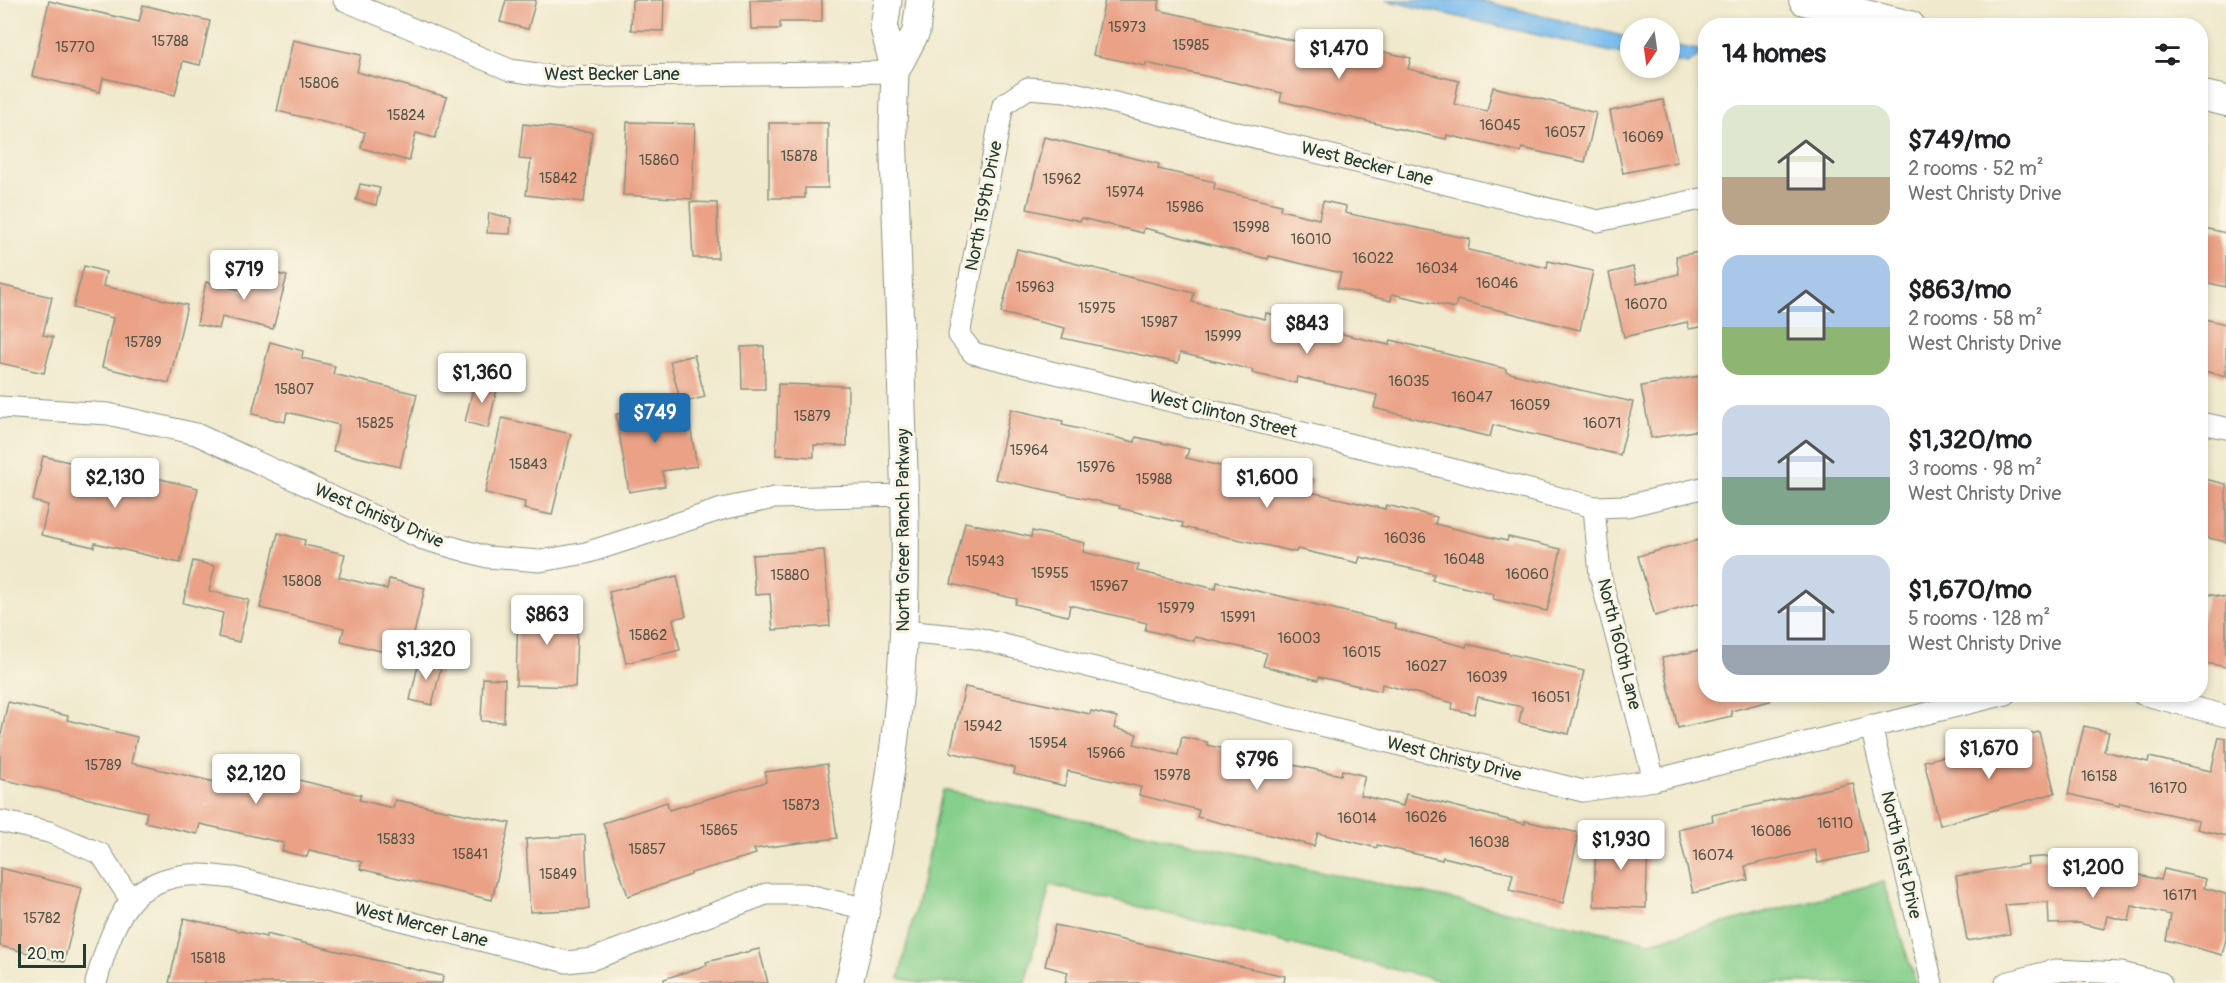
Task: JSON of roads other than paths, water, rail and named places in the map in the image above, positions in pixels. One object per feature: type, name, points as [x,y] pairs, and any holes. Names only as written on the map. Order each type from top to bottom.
[{"type":"main road","points":[[1804,0],[1877,18]]},
{"type":"main road","points":[[2208,97],[2226,101]]},
{"type":"street","name":"West Becker Lane","points":[[344,0],[510,70],[558,76],[895,72]]},
{"type":"street","name":"North Greer Ranch Parkway","points":[[849,983],[867,909],[894,741],[903,631],[905,495],[893,127],[895,72],[884,28],[888,0]]},
{"type":"street","name":"North Greer Ranch Parkway","points":[[895,72],[916,32],[920,0]]},
{"type":"street","name":"West Becker Lane","points":[[1028,88],[1066,91],[1599,220],[1698,200]]},
{"type":"street","name":"North 159th Drive","points":[[959,336],[1003,105],[1028,88]]},
{"type":"street","name":"West Clinton Street","points":[[959,336],[973,353],[1439,466],[1594,507],[1628,506],[1698,489]]},
{"type":"street","name":"West Christy Drive","points":[[0,407],[108,414],[196,434],[423,539],[487,557],[540,561],[586,552],[722,509],[774,498],[905,495]]},
{"type":"street","points":[[2208,425],[2226,428]]},
{"type":"street","name":"North 160th Lane","points":[[1594,507],[1600,575],[1654,780]]},
{"type":"street","name":"West Christy Drive","points":[[903,631],[976,638],[1583,791],[1654,780],[1972,702]]},
{"type":"street","points":[[2173,702],[2226,716]]},
{"type":"street","name":"North 161st Drive","points":[[1871,726],[1932,983]]},
{"type":"street","points":[[0,821],[49,832],[101,854],[131,900],[117,926],[96,983]]},
{"type":"street","name":"West Mercer Lane","points":[[131,900],[155,883],[187,875],[235,878],[567,962],[593,959],[766,894],[804,894],[867,909]]},
{"type":"street","points":[[2006,983],[2055,970],[2121,973],[2161,983]]},
{"type":"water","points":[[1385,0],[1479,0],[1620,35],[1620,53]]},
{"type":"water","points":[[1680,47],[1698,50],[1697,57],[1687,64],[1680,62]]}]
